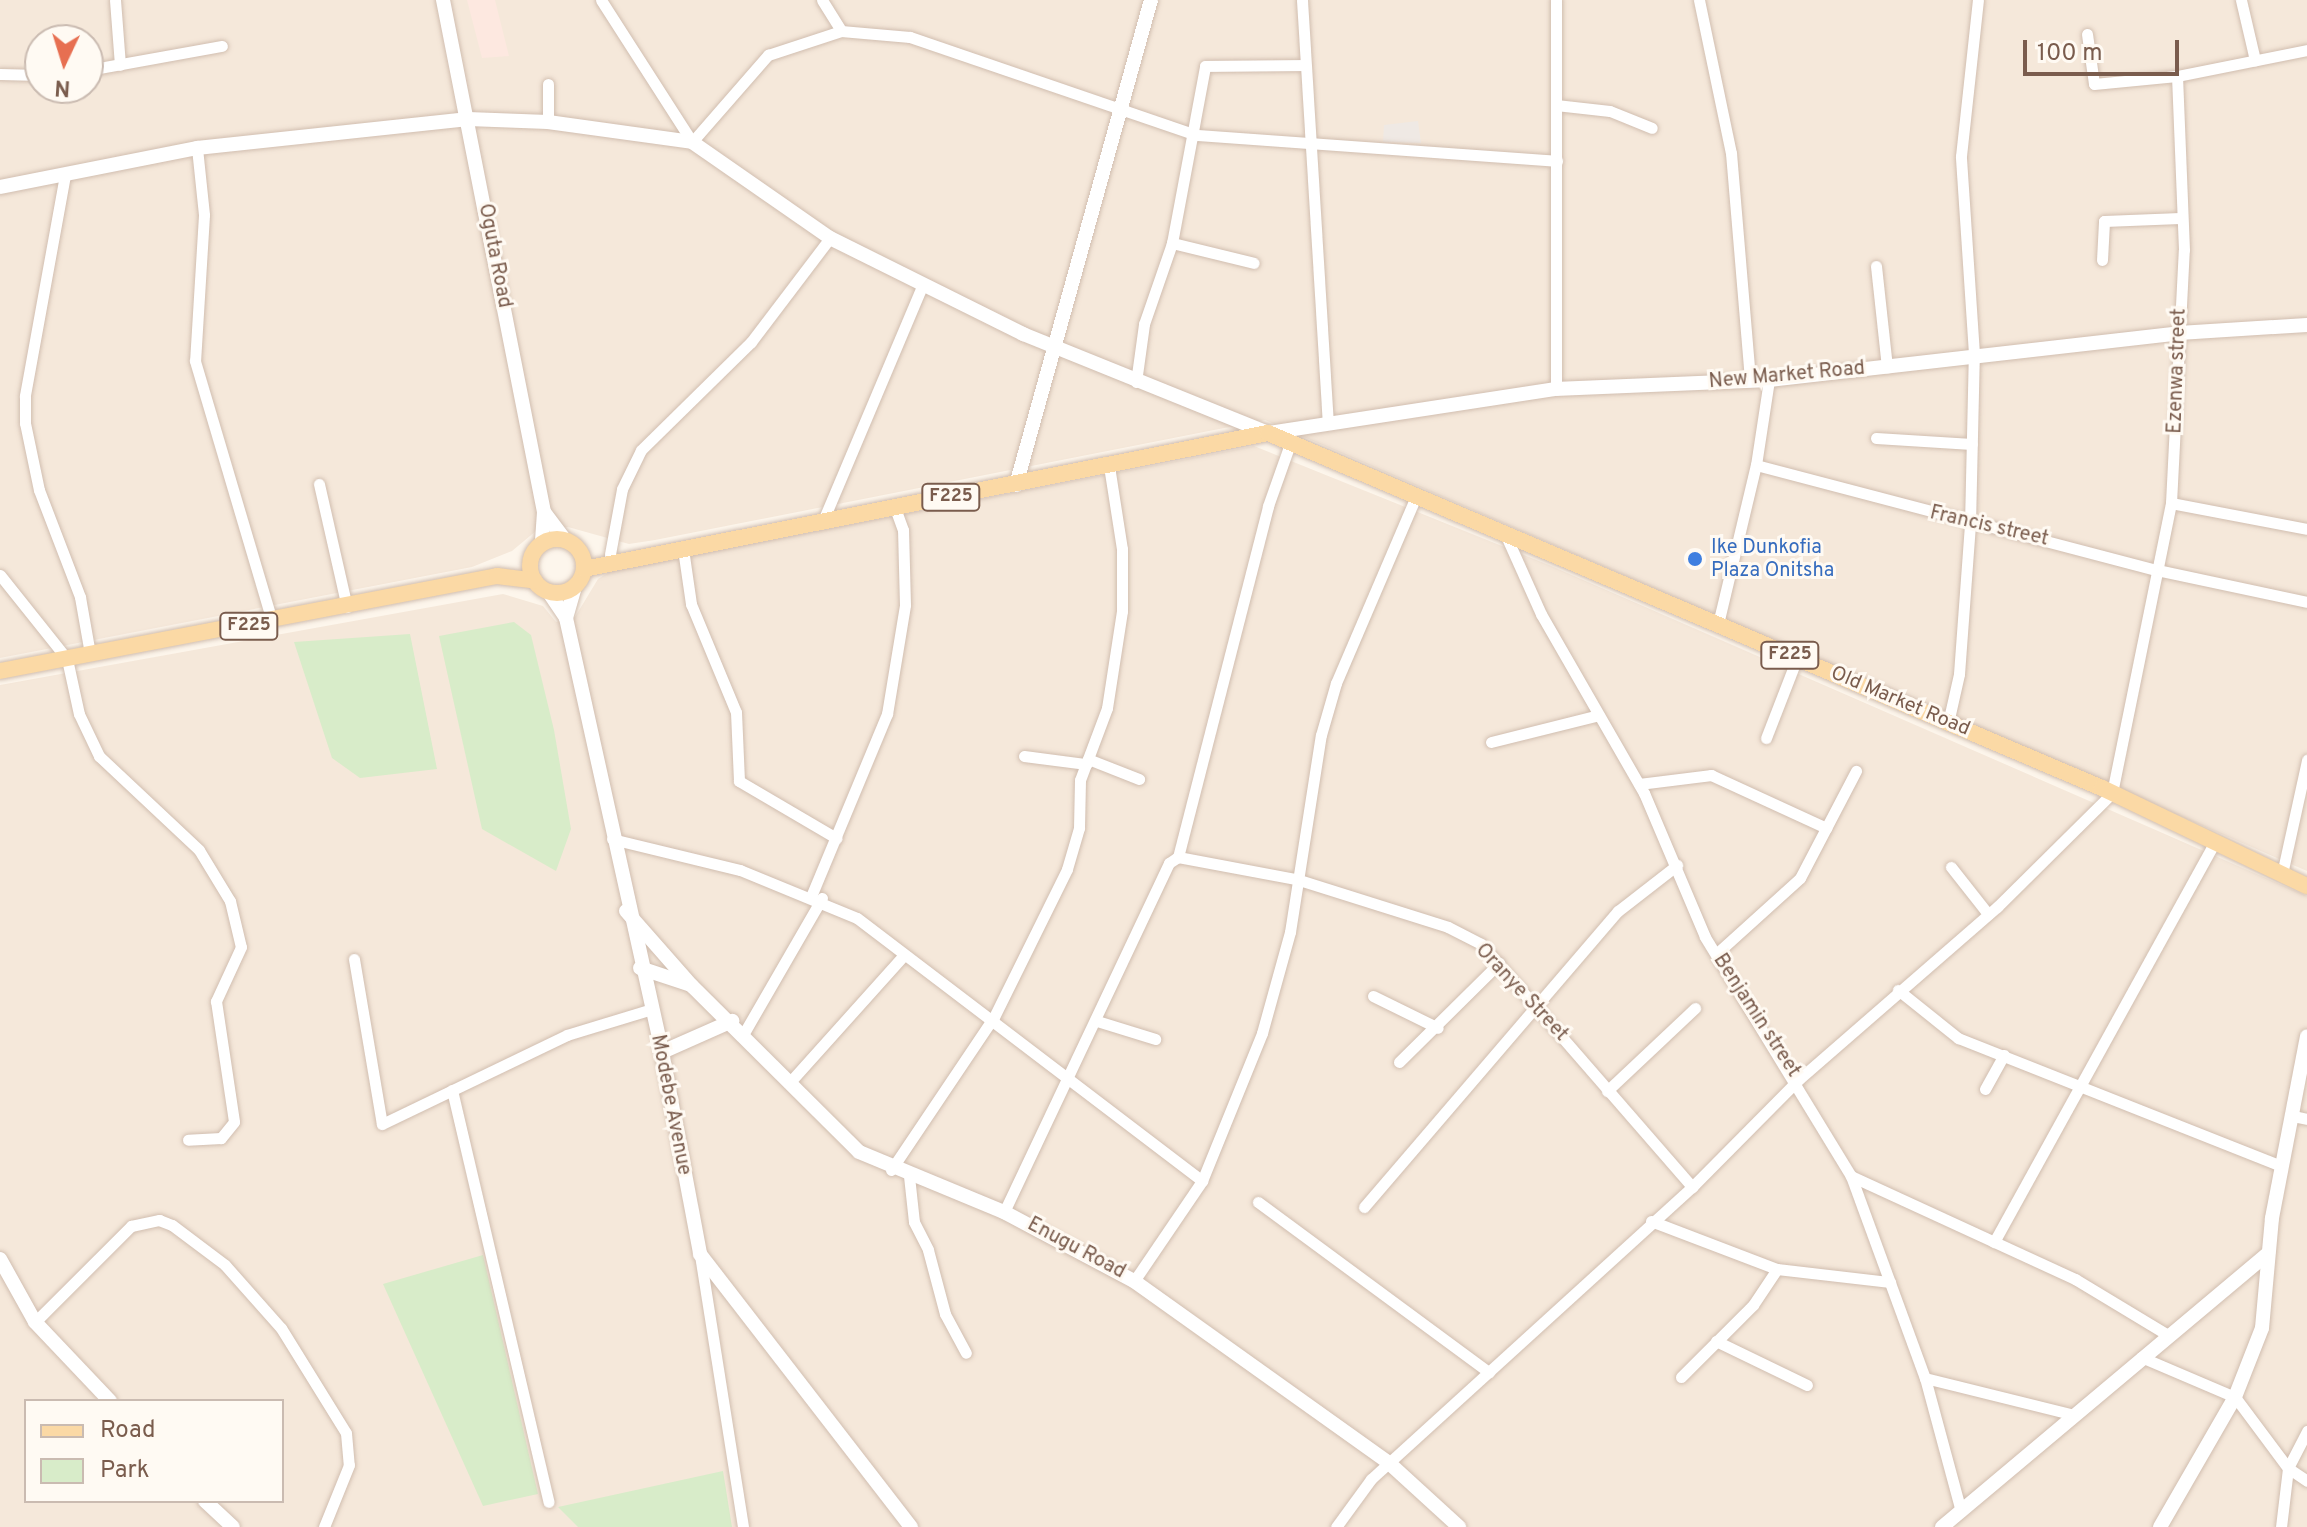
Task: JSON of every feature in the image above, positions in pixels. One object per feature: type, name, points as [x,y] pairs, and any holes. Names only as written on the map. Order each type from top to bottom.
[{"type":"main road","name":"F225","points":[[584,569],[683,549],[743,541],[1268,433]]},
{"type":"main road","name":"Old Market Road","points":[[1268,433],[1415,499],[1718,624],[2112,793],[2307,886]]},
{"type":"main road","name":"F225","points":[[0,671],[497,576],[537,551],[571,544],[633,558]]},
{"type":"main road","points":[[571,544],[584,569],[575,586]]},
{"type":"main road","points":[[537,551],[542,586]]},
{"type":"main road","name":"F225","points":[[497,576],[542,586],[575,586]]},
{"type":"street","points":[[115,0],[120,65]]},
{"type":"street","name":"Oguta Road","points":[[443,0],[544,512]]},
{"type":"street","points":[[601,0],[692,142],[830,238],[1056,347],[1268,433]]},
{"type":"street","points":[[822,0],[841,31]]},
{"type":"street","points":[[1016,485],[1151,0]]},
{"type":"street","points":[[1302,0],[1308,148],[1328,422]]},
{"type":"street","points":[[1556,0],[1556,389]]},
{"type":"street","points":[[1699,0],[1731,153],[1750,381]]},
{"type":"street","points":[[1948,723],[1959,674],[1970,524],[1974,354],[1961,156],[1978,0]]},
{"type":"street","points":[[2241,0],[2255,60]]},
{"type":"street","points":[[692,142],[768,55],[841,31],[910,37],[1196,135],[1308,148],[1476,151],[1557,161]]},
{"type":"street","points":[[2087,34],[2094,84],[2177,76],[2307,50]]},
{"type":"street","points":[[104,68],[222,46]]},
{"type":"street","points":[[1136,382],[1144,324],[1172,243],[1196,135],[1205,66],[1303,65]]},
{"type":"street","points":[[0,74],[24,75]]},
{"type":"street","name":"Ezenwa street","points":[[2112,793],[2171,503],[2179,333],[2177,76]]},
{"type":"street","points":[[548,84],[548,122]]},
{"type":"street","points":[[1556,105],[1610,111],[1652,128]]},
{"type":"street","points":[[0,187],[197,148],[468,119],[548,122],[692,142]]},
{"type":"street","points":[[197,148],[204,215],[195,361],[272,621]]},
{"type":"street","points":[[65,175],[25,396],[25,423],[39,490],[80,597],[90,654]]},
{"type":"street","points":[[2102,260],[2104,221],[2180,218]]},
{"type":"street","points":[[610,554],[628,470],[647,441],[751,342],[830,238]]},
{"type":"street","points":[[1172,243],[1254,263]]},
{"type":"street","points":[[1876,266],[1887,367]]},
{"type":"street","points":[[822,523],[923,284]]},
{"type":"street","name":"New Market Road","points":[[1268,433],[1556,389],[1769,380],[1974,354],[2179,333],[2307,325]]},
{"type":"street","points":[[1718,624],[1756,465],[1769,380]]},
{"type":"street","points":[[1876,438],[1972,444]]},
{"type":"street","points":[[1004,1212],[1071,1081],[1164,873],[1178,857],[1268,506],[1290,444]]},
{"type":"street","name":"Francis street","points":[[1756,465],[1970,524],[2157,570],[2307,602]]},
{"type":"street","points":[[891,1170],[994,1017],[1067,869],[1087,762],[1107,708],[1122,611],[1122,549],[1109,466]]},
{"type":"street","points":[[319,484],[347,607]]},
{"type":"street","points":[[1134,1281],[1202,1181],[1262,1033],[1290,932],[1296,879],[1336,683],[1415,499]]},
{"type":"street","points":[[2171,503],[2307,529]]},
{"type":"street","points":[[744,1033],[817,896],[891,690],[906,560],[895,508]]},
{"type":"street","points":[[544,512],[571,544]]},
{"type":"street","points":[[537,551],[544,512]]},
{"type":"street","name":"Benjamin street","points":[[1507,538],[1541,614],[1639,784],[1716,954],[1798,1080],[1851,1176],[1925,1378],[1961,1511]]},
{"type":"street","points":[[683,549],[691,604],[736,712],[739,781],[836,838]]},
{"type":"street","points":[[0,575],[67,659],[79,714],[99,756],[199,850],[230,901],[241,947],[216,1001],[233,1129],[221,1138],[188,1140]]},
{"type":"street","points":[[542,586],[566,618]]},
{"type":"street","points":[[566,618],[575,586]]},
{"type":"street","name":"Modebe Avenue","points":[[566,618],[626,911],[662,1052],[700,1254],[911,1527]]},
{"type":"street","points":[[1766,738],[1797,658]]},
{"type":"street","points":[[1491,742],[1599,715]]},
{"type":"street","points":[[1024,756],[1087,762],[1139,779]]},
{"type":"street","points":[[2282,874],[2307,760]]},
{"type":"street","points":[[1716,954],[1800,878],[1856,771]]},
{"type":"street","points":[[1639,784],[1711,775],[1826,828]]},
{"type":"street","points":[[1336,1527],[1389,1463],[1651,1221],[1692,1187],[1798,1080],[1988,914],[2112,793]]},
{"type":"street","points":[[612,839],[817,896],[994,1017],[1071,1081],[1202,1181]]},
{"type":"street","points":[[1994,1242],[2077,1085],[2214,843]]},
{"type":"street","name":"Oranye Street","points":[[1178,857],[1296,879],[1448,927],[1481,944],[1540,1007],[1607,1091],[1692,1187]]},
{"type":"street","points":[[1364,1207],[1540,1007],[1618,911],[1677,865]]},
{"type":"street","points":[[1951,867],[1988,914]]},
{"type":"street","points":[[626,911],[692,986]]},
{"type":"street","points":[[790,1082],[904,955]]},
{"type":"street","points":[[354,959],[382,1124],[567,1035],[649,1010]]},
{"type":"street","points":[[1399,1062],[1438,1028],[1499,963]]},
{"type":"street","points":[[640,968],[692,986]]},
{"type":"street","name":"Enugu Road","points":[[692,986],[744,1033],[837,1135],[891,1170],[1004,1212],[1134,1281],[1389,1463],[1459,1527]]},
{"type":"street","points":[[1898,990],[1958,1038],[2282,1166]]},
{"type":"street","points":[[1373,996],[1438,1028]]},
{"type":"street","points":[[1607,1091],[1695,1008]]},
{"type":"street","points":[[662,1052],[732,1021]]},
{"type":"street","points":[[1097,1021],[1155,1039]]},
{"type":"street","points":[[2160,1527],[2235,1397],[2262,1328],[2268,1253],[2282,1166],[2300,1118],[2307,1036]]},
{"type":"street","points":[[1985,1089],[2004,1055]]},
{"type":"street","points":[[452,1090],[549,1502]]},
{"type":"street","points":[[909,1176],[914,1222],[966,1353]]},
{"type":"street","points":[[1851,1176],[1944,1224],[1994,1242],[2075,1279],[2166,1334]]},
{"type":"street","points":[[1258,1202],[1489,1372]]},
{"type":"street","points":[[35,1322],[131,1226],[159,1220],[172,1225],[225,1265],[281,1328],[346,1433],[349,1465],[324,1527]]},
{"type":"street","points":[[1651,1221],[1777,1269],[1890,1282]]},
{"type":"street","points":[[1942,1527],[2166,1334],[2268,1253]]},
{"type":"street","points":[[700,1254],[743,1527]]},
{"type":"street","points":[[0,1259],[35,1322],[108,1399]]},
{"type":"street","points":[[1681,1377],[1777,1269]]},
{"type":"street","points":[[1716,1341],[1807,1385]]},
{"type":"street","points":[[2141,1357],[2235,1397],[2288,1468],[2307,1481]]},
{"type":"street","points":[[1925,1378],[2074,1415]]},
{"type":"street","points":[[2281,1527],[2288,1468],[2307,1431]]},
{"type":"street","points":[[207,1503],[233,1527]]},
{"type":"shaded area","points":[[0,0],[2307,0],[2307,871],[1265,420],[629,544],[568,527],[536,531],[512,551],[472,567],[0,658]]},
{"type":"shaded area","points":[[467,0],[495,0],[509,56],[482,58]]},
{"type":"shaded area","points":[[1418,121],[1421,143],[1383,142],[1384,125]]},
{"type":"shaded area","points":[[1254,446],[1549,565],[2307,896],[2307,1527],[0,1527],[0,685],[503,594],[543,606],[556,622],[575,617],[598,579],[611,571]]},
{"type":"green space","points":[[514,622],[531,635],[554,730],[571,829],[556,871],[482,829],[439,636]]},
{"type":"green space","points":[[410,634],[437,769],[360,778],[332,758],[294,642]]},
{"type":"green space","points":[[483,1255],[538,1494],[483,1506],[383,1284]]},
{"type":"green space","points":[[723,1471],[732,1527],[578,1527],[558,1507]]},
{"type":"place","name":"Ike Dunkofia Plaza Onitsha","points":[[1695,559]]}]
